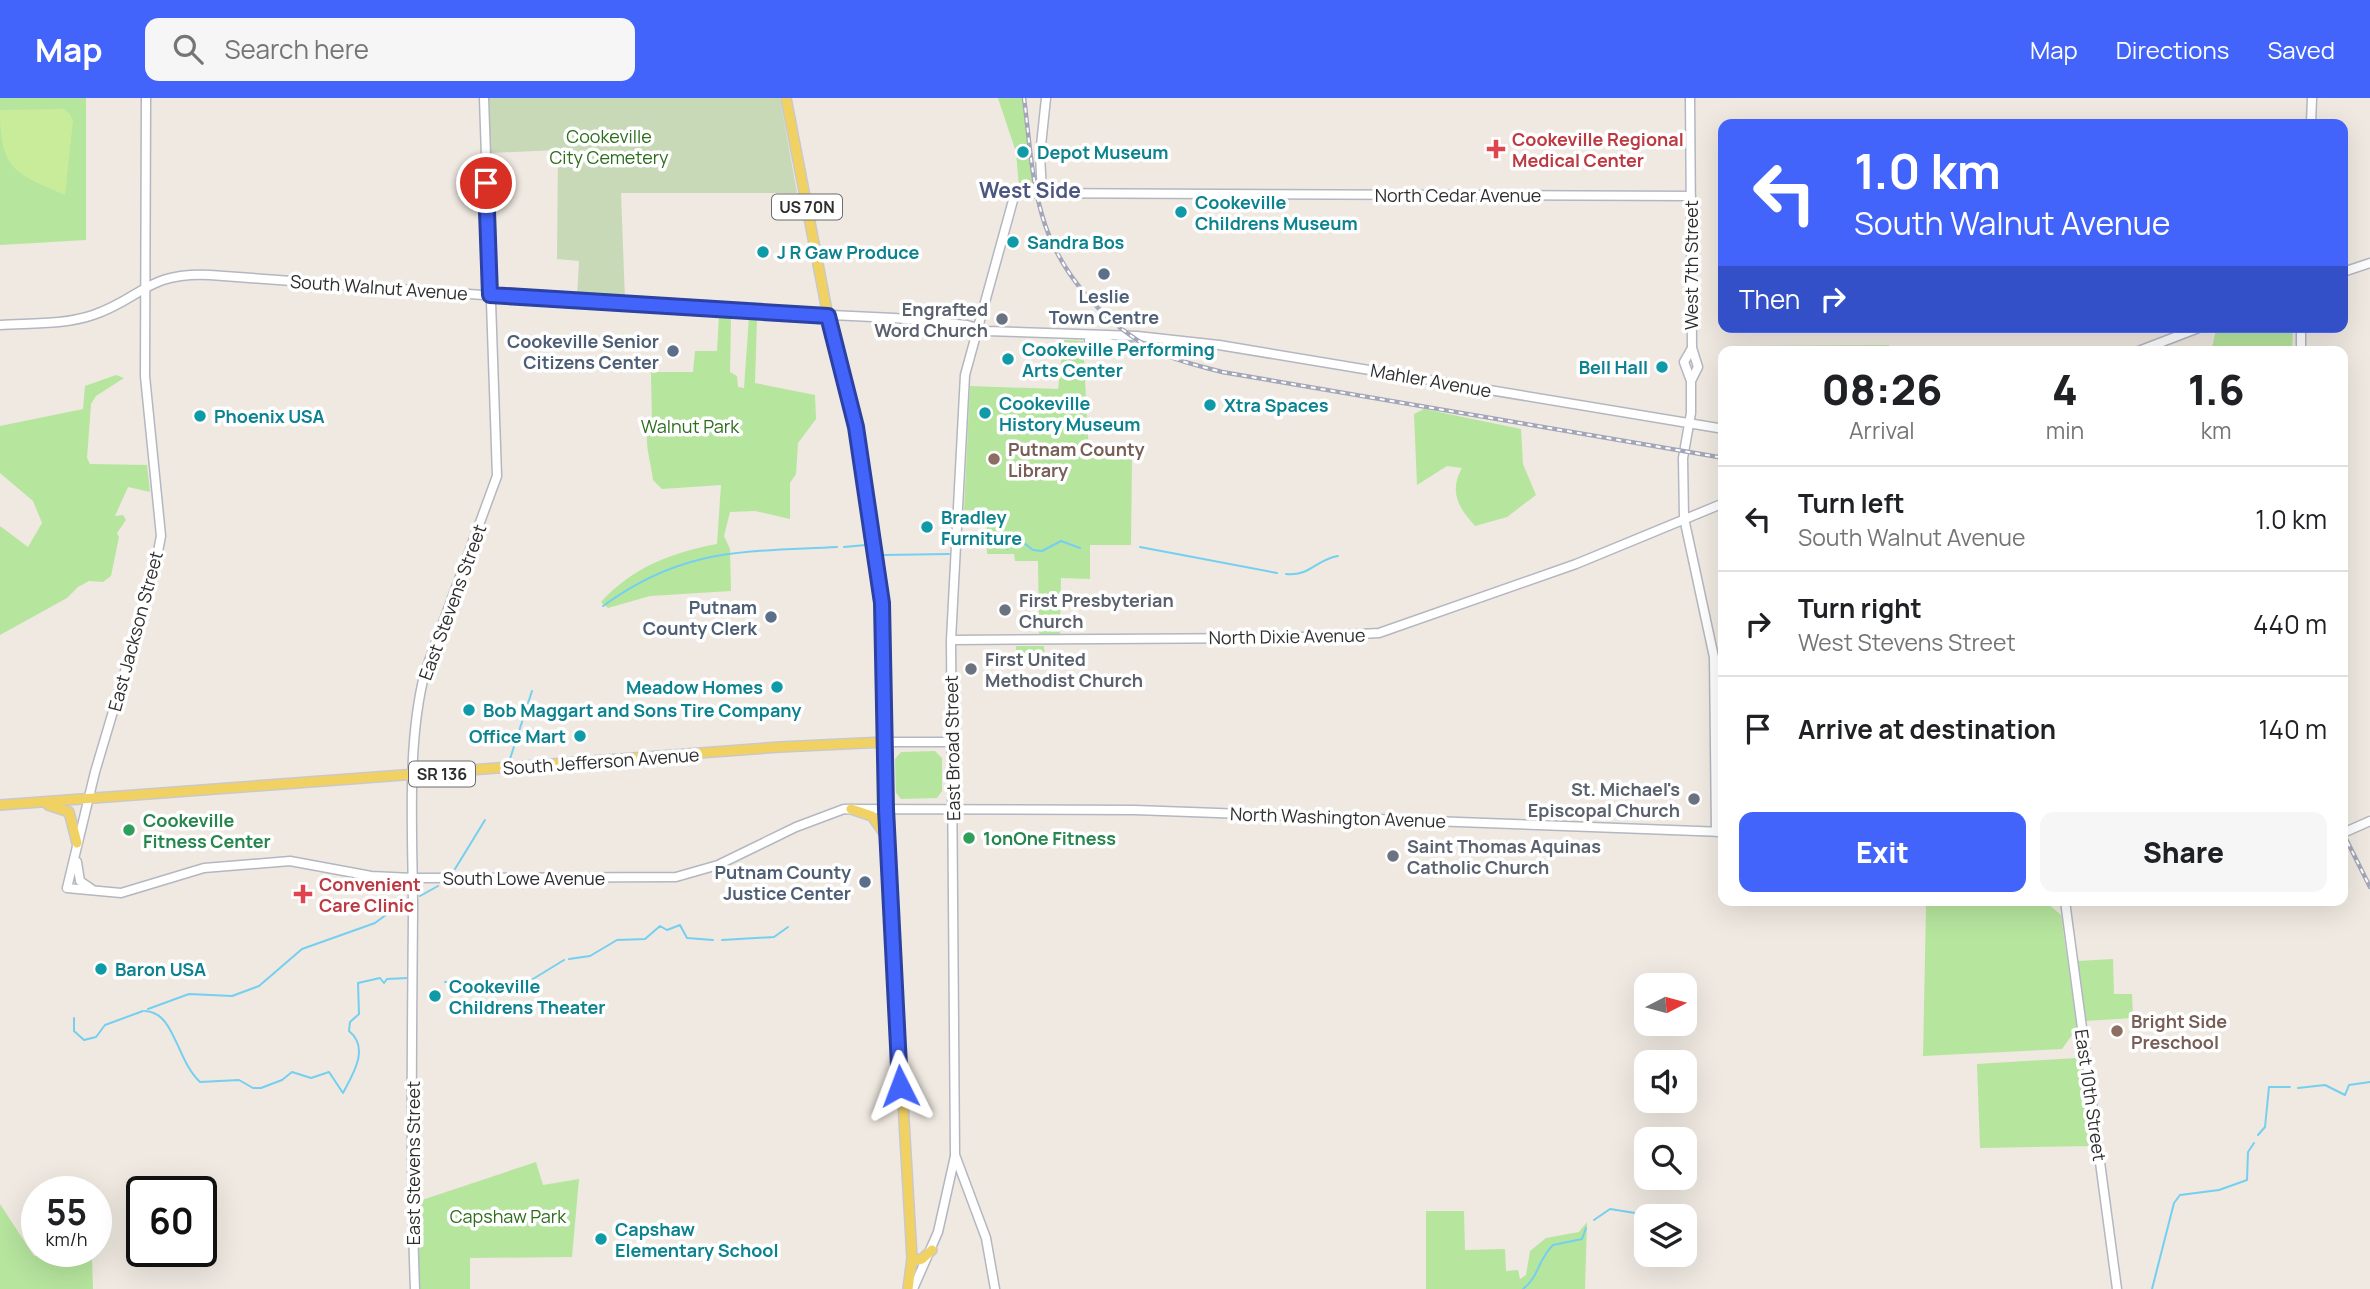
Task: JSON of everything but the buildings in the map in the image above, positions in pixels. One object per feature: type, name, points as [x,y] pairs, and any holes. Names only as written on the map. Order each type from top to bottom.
[{"type":"main road","name":"US 70N","points":[[786,98],[828,316],[856,427],[877,569],[884,642],[887,838],[912,1261],[910,1289]]},
{"type":"main road","name":"South Jefferson Avenue","points":[[0,805],[784,747],[885,742]]},
{"type":"main road","points":[[40,803],[69,812],[78,843]]},
{"type":"main road","points":[[851,809],[872,816],[887,838]]},
{"type":"main road","points":[[912,1261],[922,1259],[932,1250]]},
{"type":"street","name":"East Jackson Street","points":[[67,888],[88,799],[153,577],[160,537],[160,509],[147,421],[144,286],[146,98]]},
{"type":"street","name":"East Stevens Street","points":[[415,1289],[412,1147],[413,878],[418,705],[425,672],[496,477],[484,98]]},
{"type":"street","points":[[1042,192],[1040,175],[1046,98]]},
{"type":"street","name":"West 7th Street","points":[[1690,98],[1692,348],[1684,362],[1691,381],[1689,423],[1683,458],[1684,518],[1714,657],[1718,774]]},
{"type":"street","points":[[2311,119],[2312,98]]},
{"type":"street","points":[[1026,192],[1036,186],[1040,175]]},
{"type":"street","name":"North Cedar Avenue","points":[[1015,194],[1691,196]]},
{"type":"street","name":"East Broad Street","points":[[995,1289],[986,1238],[955,1155],[951,640],[963,389],[1015,194]]},
{"type":"street","points":[[2348,270],[2370,263]]},
{"type":"street","name":"South Walnut Avenue","points":[[0,325],[68,321],[94,315],[144,286],[170,277],[191,274],[828,316],[894,317],[986,331],[1062,335]]},
{"type":"street","points":[[2152,346],[2185,333]]},
{"type":"street","points":[[1062,335],[1137,348]]},
{"type":"street","name":"Mahler Avenue","points":[[1062,335],[1137,336],[1269,352],[1718,428]]},
{"type":"street","name":"North Dixie Avenue","points":[[951,640],[1283,638],[1379,634],[1576,564],[1718,505]]},
{"type":"street","name":"South Jefferson Avenue","points":[[885,742],[951,742]]},
{"type":"street","name":"North Washington Avenue","points":[[886,809],[1159,810],[1718,832]]},
{"type":"street","name":"South Lowe Avenue","points":[[67,888],[96,892],[136,891],[165,877],[204,868],[290,861],[371,876],[413,878],[676,877],[718,865],[832,812],[886,809]]},
{"type":"street","points":[[2348,831],[2370,821]]},
{"type":"street","points":[[78,843],[78,877],[96,892]]},
{"type":"street","name":"East 10th Street","points":[[2065,906],[2117,1289]]},
{"type":"street","points":[[910,1289],[932,1250],[949,1192],[955,1155]]},
{"type":"green space","points":[[0,98],[86,98],[86,240],[0,245]]},
{"type":"green space","name":"Cookeville City Cemetery","points":[[489,98],[780,98],[797,193],[621,193],[625,300],[577,297],[579,261],[557,259],[558,150],[490,153]]},
{"type":"green space","points":[[998,98],[1022,98],[1033,185],[1019,187],[1016,152]]},
{"type":"green space","points":[[64,109],[73,121],[65,195],[34,181],[14,167],[3,146],[0,110]]},
{"type":"green space","name":"Walnut Park","points":[[719,315],[731,316],[730,372],[737,376],[738,387],[744,388],[749,317],[757,318],[755,383],[815,395],[816,419],[798,443],[796,474],[790,483],[790,519],[755,511],[730,512],[724,536],[730,549],[731,591],[650,596],[608,608],[601,602],[639,571],[669,557],[717,544],[721,485],[662,489],[653,480],[647,430],[649,423],[652,425],[651,372],[693,372],[695,351],[717,351]]},
{"type":"green space","points":[[2215,333],[2293,333],[2292,346],[2212,346]]},
{"type":"green space","points":[[1064,340],[1083,341],[1089,456],[1132,457],[1131,545],[1090,545],[1090,579],[1061,578],[1060,634],[1039,634],[1038,561],[1015,561],[1014,554],[987,554],[987,510],[964,510],[970,386],[1058,389]]},
{"type":"green space","points":[[1889,345],[1889,346],[1743,346]]},
{"type":"green space","points":[[116,375],[124,378],[96,396],[91,404],[87,458],[90,464],[147,465],[150,492],[128,487],[115,516],[123,515],[126,520],[117,533],[119,537],[111,576],[103,582],[89,581],[67,598],[0,635],[0,526],[28,547],[42,523],[33,501],[0,473],[0,426],[83,409],[85,386]]},
{"type":"green space","points":[[1424,409],[1521,429],[1523,464],[1536,495],[1507,517],[1475,526],[1457,499],[1456,485],[1462,468],[1447,466],[1417,485],[1414,414]]},
{"type":"green space","points":[[1016,646],[1044,646],[1045,663],[1016,663]]},
{"type":"green space","points":[[935,751],[942,758],[942,791],[937,798],[901,799],[896,793],[895,759],[901,752]]},
{"type":"green space","points":[[2051,906],[2061,915],[2077,1028],[2062,1049],[1923,1056],[1926,907]]},
{"type":"green space","points":[[2113,959],[2114,994],[2132,994],[2133,1018],[2085,1021],[2078,961]]},
{"type":"green space","points":[[2076,1058],[2082,1066],[2094,1146],[1980,1148],[1977,1064]]},
{"type":"green space","name":"Capshaw Park","points":[[536,1162],[543,1185],[579,1179],[572,1257],[470,1258],[470,1289],[418,1289],[416,1202]]},
{"type":"green space","points":[[0,1204],[21,1236],[21,1267],[92,1267],[93,1289],[0,1289]]},
{"type":"green space","points":[[1426,1211],[1464,1211],[1465,1250],[1505,1249],[1506,1271],[1518,1270],[1520,1279],[1526,1275],[1530,1251],[1546,1238],[1579,1232],[1587,1222],[1585,1289],[1426,1289]]},
{"type":"waterway","points":[[1007,549],[1020,540],[1033,550],[1042,551],[1061,541],[1080,548]]},
{"type":"waterway","points":[[844,547],[866,545]]},
{"type":"waterway","points":[[603,606],[632,587],[661,573],[715,556],[837,547]]},
{"type":"waterway","points":[[1140,547],[1277,573]]},
{"type":"waterway","points":[[883,555],[949,554]]},
{"type":"waterway","points":[[1286,574],[1301,573],[1324,560],[1338,556]]},
{"type":"waterway","points":[[509,762],[532,691]]},
{"type":"waterway","points":[[455,869],[485,820]]},
{"type":"waterway","points":[[420,896],[438,886]]},
{"type":"waterway","points":[[148,1009],[189,994],[232,996],[259,986],[302,949],[375,923],[406,900]]},
{"type":"waterway","points":[[569,959],[590,956],[617,940],[645,939],[660,926],[667,930],[680,925],[687,938],[713,940]]},
{"type":"waterway","points":[[722,940],[774,937],[788,927]]},
{"type":"waterway","points":[[445,982],[520,983],[533,979],[564,960]]},
{"type":"waterway","points":[[145,1011],[155,1013],[163,1019],[192,1073],[200,1082],[239,1080],[253,1088],[261,1088],[282,1080],[292,1072],[311,1078],[329,1072],[343,1093],[358,1061],[358,1045],[349,1031],[350,1022],[359,1014],[358,983],[380,978],[384,983],[387,979],[408,978]]},
{"type":"waterway","points":[[74,1018],[74,1031],[84,1040],[96,1037],[105,1025],[143,1011]]},
{"type":"waterway","points":[[2298,1088],[2325,1085],[2345,1095],[2349,1085],[2370,1082]]},
{"type":"waterway","points":[[2258,1135],[2265,1127],[2269,1087],[2290,1087]]},
{"type":"waterway","points":[[2152,1289],[2174,1203],[2180,1195],[2219,1190],[2247,1180],[2248,1152],[2254,1143]]},
{"type":"waterway","points":[[1594,1220],[1610,1209],[1634,1213]]},
{"type":"waterway","points":[[1523,1289],[1553,1245],[1582,1239],[1586,1228]]},
{"type":"railway","points":[[1024,98],[1038,201],[1049,236],[1059,256],[1071,276],[1101,311],[1118,326],[1156,351],[1222,372],[1718,457]]},
{"type":"railway","points":[[2348,843],[2370,887]]},
{"type":"place","name":"Cookeville Regional Medical Center","points":[[1496,149]]},
{"type":"place","name":"Depot Museum","points":[[1023,152]]},
{"type":"place","name":"Cookeville Childrens Museum","points":[[1181,212]]},
{"type":"place","name":"Sandra Bos","points":[[1013,242]]},
{"type":"place","name":"J R Gaw Produce","points":[[763,252]]},
{"type":"place","name":"Leslie Town Centre","points":[[1104,274]]},
{"type":"place","name":"Engrafted Word Church","points":[[1002,319]]},
{"type":"place","name":"Cookeville Senior Citizens Center","points":[[673,351]]},
{"type":"place","name":"Cookeville Performing Arts Center","points":[[1008,359]]},
{"type":"place","name":"Bell Hall","points":[[1662,367]]},
{"type":"place","name":"Xtra Spaces","points":[[1210,405]]},
{"type":"place","name":"Cookeville History Museum","points":[[985,413]]},
{"type":"place","name":"Phoenix USA","points":[[200,416]]},
{"type":"place","name":"Putnam County Library","points":[[994,459]]},
{"type":"place","name":"Bradley Furniture","points":[[927,527]]},
{"type":"place","name":"First Presbyterian Church","points":[[1005,610]]},
{"type":"place","name":"Putnam County Clerk","points":[[771,617]]},
{"type":"place","name":"First United Methodist Church","points":[[971,669]]},
{"type":"place","name":"Meadow Homes","points":[[777,687]]},
{"type":"place","name":"Bob Maggart and Sons Tire Company","points":[[469,710]]},
{"type":"place","name":"Office Mart","points":[[580,736]]},
{"type":"place","name":"St. Michael's Episcopal Church","points":[[1694,799]]},
{"type":"place","name":"Cookeville Fitness Center","points":[[129,830]]},
{"type":"place","name":"1onOne Fitness","points":[[969,838]]},
{"type":"place","name":"Saint Thomas Aquinas Catholic Church","points":[[1393,856]]},
{"type":"place","name":"Putnam County Justice Center","points":[[865,882]]},
{"type":"place","name":"Convenient Care Clinic","points":[[303,894]]},
{"type":"place","name":"Baron USA","points":[[101,969]]},
{"type":"place","name":"Cookeville Childrens Theater","points":[[435,996]]},
{"type":"place","name":"Bright Side Preschool","points":[[2117,1031]]},
{"type":"place","name":"Capshaw Elementary School","points":[[601,1239]]},
{"type":"district","name":"West Side","points":[[1030,190]]},
{"type":"route","points":[[486,183],[490,295],[828,316],[856,427],[882,603],[888,868],[900,1086]]}]
